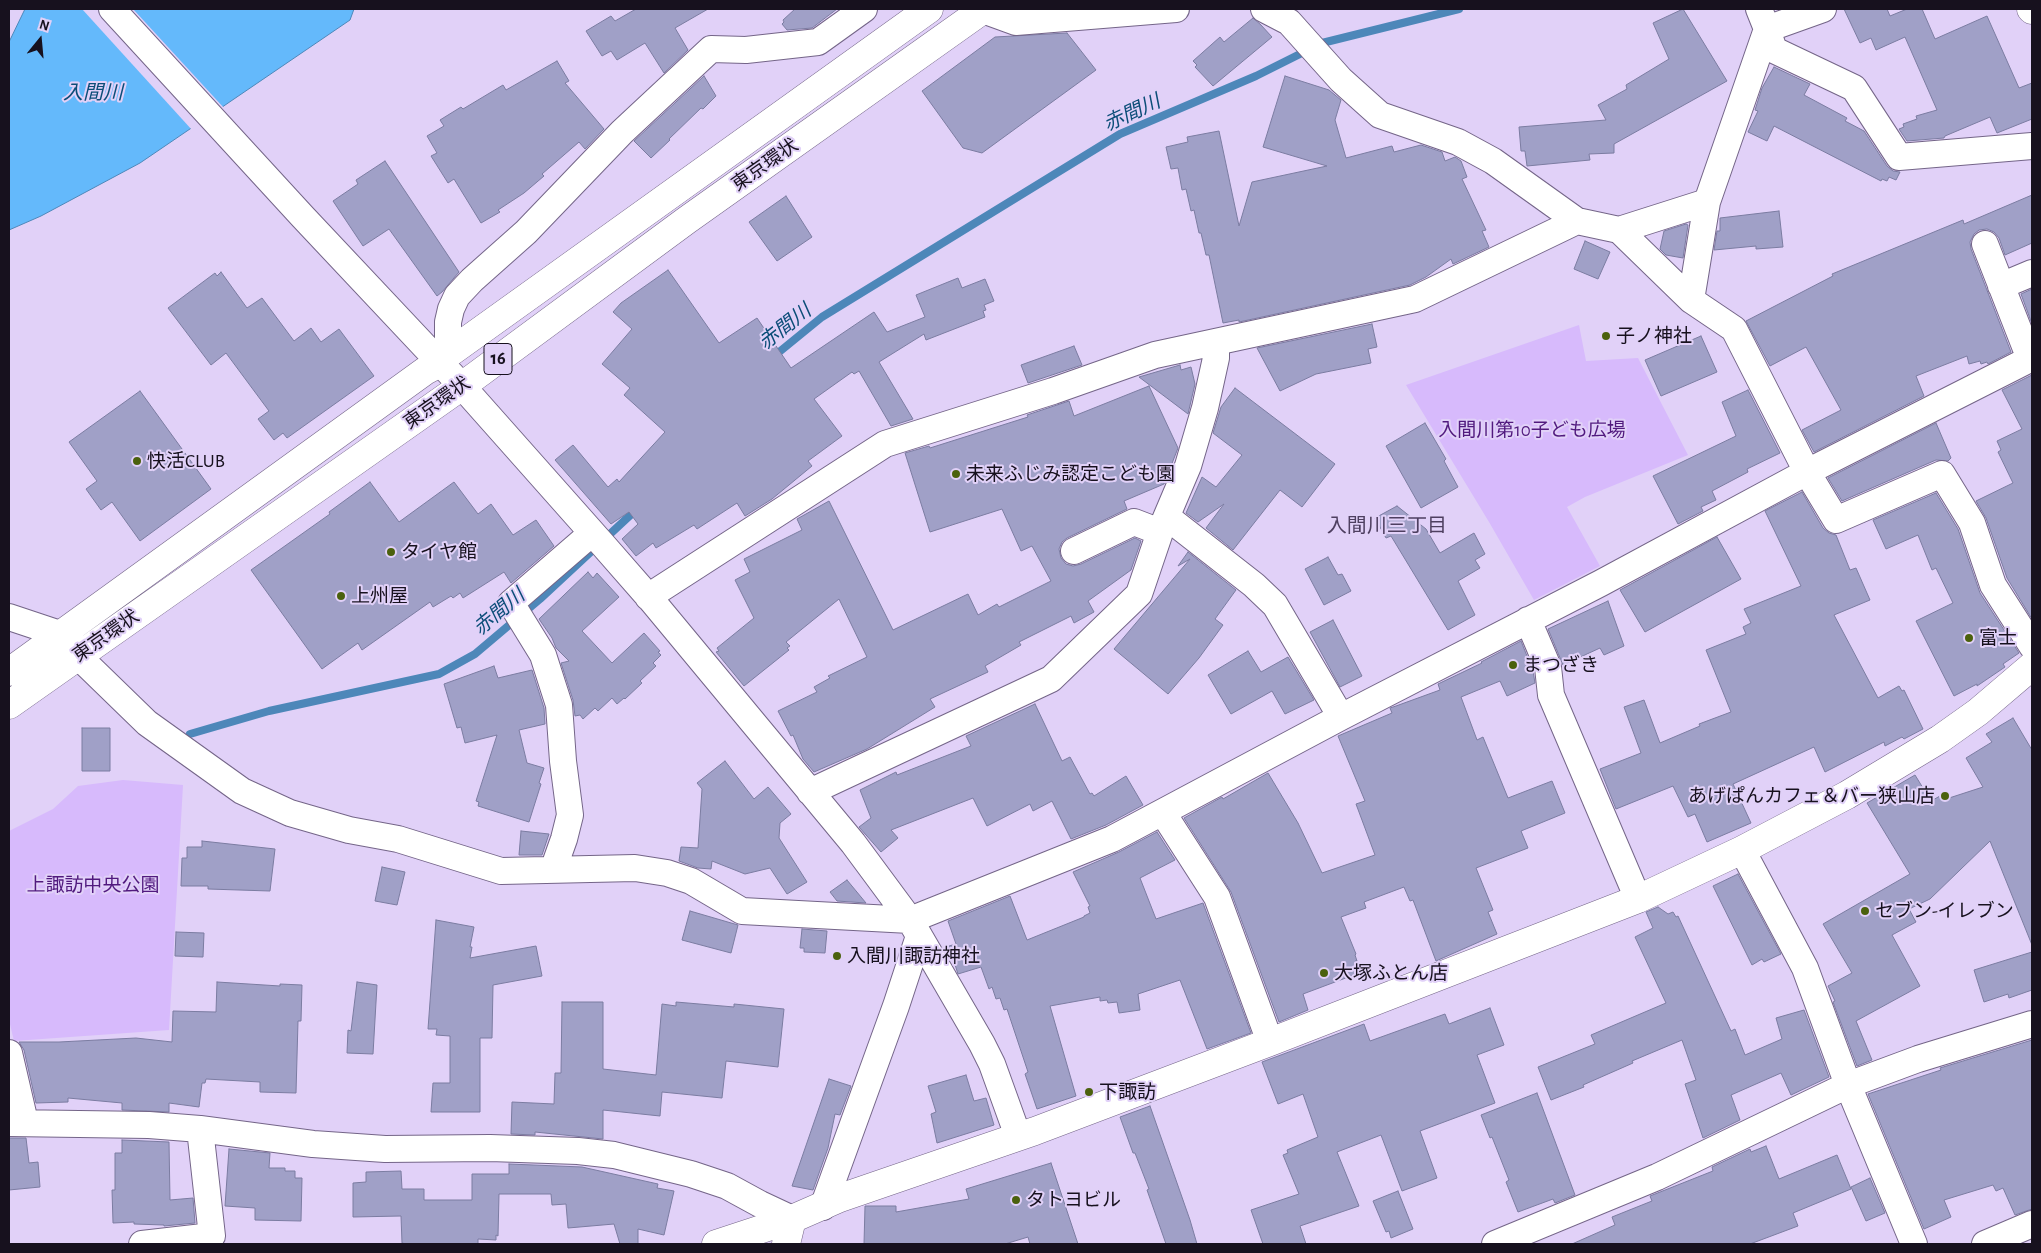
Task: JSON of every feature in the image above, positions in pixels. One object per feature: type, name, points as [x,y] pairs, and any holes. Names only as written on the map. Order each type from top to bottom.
[{"type":"main road","name":"東京環状","points":[[9,672],[929,9]]},
{"type":"main road","name":"東京環状","points":[[9,705],[462,386],[687,220],[983,9]]},
{"type":"main road","points":[[716,1244],[789,1232],[823,1207],[840,1198],[1018,1136],[1270,1042],[1638,899],[1742,850],[1847,795],[1940,738],[1978,712],[2032,666]]},
{"type":"street","points":[[112,9],[303,217],[444,359],[462,386],[648,597],[853,843],[915,928],[982,1044],[992,1064],[1018,1136]]},
{"type":"street","points":[[444,359],[448,322],[457,296],[472,280],[526,232],[622,132],[711,49],[746,50],[818,42],[864,9]]},
{"type":"street","points":[[983,9],[1016,22],[1162,9]]},
{"type":"street","points":[[1264,9],[1289,22],[1341,80],[1380,115],[1458,142],[1493,161],[1577,221],[1619,230],[1706,202]]},
{"type":"street","points":[[1763,19],[1823,9]]},
{"type":"street","points":[[1763,19],[1774,50],[1854,88],[1900,157],[2032,146]]},
{"type":"street","points":[[1691,300],[1706,202],[1763,19]]},
{"type":"street","points":[[648,597],[886,444],[1053,391],[1155,355],[1415,299],[1577,221]]},
{"type":"street","points":[[1619,230],[1691,300],[1734,329],[1807,472],[1836,520],[1942,474],[1972,523],[1993,585],[2032,646]]},
{"type":"street","points":[[78,656],[147,723],[242,791],[290,814],[349,830],[398,839],[501,871],[635,868],[667,873],[691,881],[742,911],[915,928],[1112,839],[1163,813],[1341,717],[1807,472],[2031,358],[1985,244]]},
{"type":"street","points":[[2001,286],[2032,273]]},
{"type":"street","points":[[810,792],[1051,679],[1138,594],[1163,525],[1188,466],[1205,408],[1216,358],[1216,342]]},
{"type":"street","points":[[1074,551],[1134,522],[1163,525],[1254,585],[1275,605],[1341,717]]},
{"type":"street","points":[[553,870],[570,815],[563,761],[559,705],[543,655],[511,603],[598,539]]},
{"type":"street","points":[[9,617],[60,634]]},
{"type":"street","points":[[1528,620],[1548,667],[1551,695],[1638,899]]},
{"type":"street","points":[[1163,813],[1217,897],[1270,1042]]},
{"type":"street","points":[[1742,850],[1805,968],[1848,1085],[1914,1244]]},
{"type":"street","points":[[823,1207],[896,1006],[915,928]]},
{"type":"street","points":[[1495,1244],[1657,1177],[1848,1085],[1918,1059],[2032,1024]]},
{"type":"street","points":[[9,1052],[17,1122],[149,1125],[200,1129],[313,1144],[385,1149],[490,1148],[578,1151],[614,1155],[691,1174],[727,1186],[760,1204],[789,1232]]},
{"type":"street","points":[[142,1244],[212,1236],[200,1129]]},
{"type":"street","points":[[1985,1244],[2032,1224]]},
{"type":"green space","name":"入間川第10子ども広場","points":[[1579,325],[1586,361],[1638,358],[1688,455],[1585,497],[1567,507],[1600,566],[1534,600],[1406,385]]},
{"type":"green space","name":"上諏訪中央公園","points":[[123,780],[183,785],[169,1030],[14,1041],[9,1020],[9,831],[53,809],[78,786]]},
{"type":"water","name":"入間川","points":[[25,9],[354,9],[350,20],[140,163],[41,216],[9,230],[9,42]]},
{"type":"pier","points":[[82,9],[133,9],[224,108],[192,130]]},
{"type":"building","points":[[636,9],[708,9],[675,28],[688,50],[664,73],[645,43],[617,60],[611,51],[602,56],[586,31],[611,16],[615,21]]},
{"type":"building","points":[[795,9],[837,9],[812,28],[787,30],[782,24],[783,20]]},
{"type":"building","points":[[1683,9],[1727,81],[1614,144],[1614,153],[1589,154],[1590,160],[1527,166],[1525,151],[1521,151],[1519,127],[1606,120],[1598,105],[1627,89],[1626,85],[1669,59],[1653,23]]},
{"type":"building","points":[[1844,9],[1887,9],[1890,16],[1907,9],[1922,9],[1935,39],[1987,16],[2019,88],[2032,83],[2032,119],[1997,133],[1990,117],[1944,138],[1907,141],[1899,129],[1904,127],[1903,124],[1917,119],[1916,116],[1937,110],[1905,37],[1876,50],[1871,38],[1860,43]]},
{"type":"building","points":[[1253,18],[1272,37],[1213,86],[1195,67],[1197,65],[1193,61],[1220,37],[1224,42]]},
{"type":"building","points":[[1067,33],[1096,70],[982,153],[963,148],[922,91],[995,37]]},
{"type":"building","points":[[557,61],[569,81],[565,83],[604,129],[585,149],[579,142],[542,174],[544,176],[524,193],[498,210],[500,212],[481,223],[454,179],[448,183],[431,156],[437,153],[427,136],[444,126],[440,120],[461,107],[463,109],[503,85],[506,90]]},
{"type":"building","points":[[1774,67],[1810,84],[1804,95],[1847,118],[1845,121],[1864,131],[1887,166],[1893,171],[1900,172],[1896,180],[1889,177],[1887,181],[1882,179],[1881,181],[1774,126],[1767,141],[1748,132],[1758,111],[1755,110],[1762,88]]},
{"type":"building","points":[[704,76],[716,96],[703,109],[701,108],[651,158],[634,141]]},
{"type":"building","points":[[1285,76],[1329,90],[1341,100],[1335,120],[1346,158],[1392,146],[1394,152],[1421,145],[1442,152],[1445,161],[1455,157],[1461,161],[1467,177],[1462,179],[1486,230],[1482,231],[1489,247],[1453,264],[1451,259],[1426,277],[1410,285],[1239,322],[1239,320],[1223,323],[1209,255],[1206,255],[1194,210],[1191,211],[1186,189],[1182,190],[1178,168],[1171,169],[1166,147],[1188,142],[1187,137],[1219,131],[1239,226],[1252,182],[1327,166],[1263,147]]},
{"type":"building","points":[[385,161],[459,272],[437,296],[389,229],[363,246],[333,201],[358,184],[356,180]]},
{"type":"building","points":[[2032,195],[2032,243],[2005,255],[1999,238],[1994,232],[1987,229],[1979,230],[1974,234],[1970,242],[1971,249],[2011,352],[1988,364],[1987,362],[1981,364],[1980,361],[1969,364],[1967,356],[1916,376],[1924,396],[1814,452],[1802,430],[1841,410],[1806,347],[1770,366],[1746,321],[1833,276],[1832,274],[1963,220],[1964,224]]},
{"type":"building","points":[[786,196],[812,237],[777,261],[749,222]]},
{"type":"building","points":[[1779,211],[1783,247],[1756,249],[1756,246],[1714,250],[1717,231],[1720,231],[1720,218]]},
{"type":"building","points":[[1688,225],[1683,258],[1666,255],[1660,249],[1664,231]]},
{"type":"building","points":[[1585,241],[1610,252],[1598,279],[1574,269]]},
{"type":"building","points":[[668,270],[719,343],[757,318],[791,368],[874,312],[887,332],[925,317],[916,295],[958,278],[962,288],[985,279],[994,301],[984,305],[986,310],[983,311],[985,317],[926,340],[924,334],[879,362],[913,419],[891,426],[859,371],[854,374],[852,372],[814,399],[842,436],[808,461],[812,466],[772,499],[745,516],[737,503],[697,529],[694,525],[656,548],[653,543],[636,556],[622,539],[638,524],[629,512],[611,524],[555,460],[573,445],[608,487],[617,479],[619,482],[665,432],[624,395],[630,388],[602,364],[632,329],[613,312],[621,303]]},
{"type":"building","points":[[221,272],[247,308],[262,298],[294,341],[311,328],[321,342],[339,329],[374,376],[287,438],[283,433],[274,440],[258,419],[269,411],[226,353],[211,365],[168,308],[215,273],[217,276]]},
{"type":"building","points":[[2032,289],[2032,324],[2021,294]]},
{"type":"building","points":[[1372,324],[1377,347],[1368,349],[1371,363],[1316,374],[1280,391],[1257,348]]},
{"type":"building","points":[[1701,336],[1717,372],[1661,396],[1645,360]]},
{"type":"building","points":[[1074,346],[1082,365],[1028,383],[1021,365]]},
{"type":"building","points":[[1180,365],[1181,370],[1191,367],[1195,384],[1188,414],[1139,377]]},
{"type":"building","points":[[2032,375],[2032,619],[2007,578],[1986,518],[1976,501],[2013,483],[1998,452],[2001,450],[1997,441],[2022,429],[2002,390]]},
{"type":"building","points":[[1149,386],[1178,448],[1164,484],[1124,501],[1127,509],[1067,538],[1062,542],[1059,549],[1061,558],[1066,564],[1073,566],[1135,538],[1141,541],[1131,570],[1088,601],[1094,612],[1074,623],[1071,616],[1019,642],[1021,645],[985,666],[988,672],[930,699],[935,707],[867,749],[814,772],[803,759],[793,735],[791,736],[778,711],[817,692],[814,687],[830,678],[828,676],[867,657],[839,599],[786,642],[790,646],[787,648],[789,650],[744,686],[716,652],[719,651],[717,648],[754,618],[735,580],[750,572],[744,559],[802,530],[797,519],[829,501],[893,630],[968,594],[978,615],[997,604],[999,607],[1051,581],[1032,546],[1021,551],[1002,509],[930,532],[905,453],[929,446],[930,448],[1028,417],[1027,415],[1069,401],[1074,416]]},
{"type":"building","points":[[1235,388],[1335,464],[1302,507],[1280,490],[1233,550],[1206,528],[1224,504],[1198,522],[1186,513],[1202,477],[1216,487],[1242,455],[1213,433],[1221,407]]},
{"type":"building","points":[[1748,390],[1780,453],[1747,469],[1748,472],[1712,491],[1716,500],[1701,507],[1703,511],[1678,524],[1653,476],[1736,436],[1722,402]]},
{"type":"building","name":"快活CLUB","points":[[140,391],[211,489],[140,541],[112,502],[101,510],[86,489],[97,481],[69,442]]},
{"type":"building","points":[[1425,423],[1446,459],[1444,461],[1458,487],[1421,508],[1386,446]]},
{"type":"building","points":[[1936,423],[1951,458],[1948,461],[1936,460],[1842,501],[1828,478]]},
{"type":"building","points":[[370,482],[399,522],[454,482],[478,514],[491,504],[513,535],[536,520],[554,546],[511,583],[504,572],[463,598],[460,593],[433,607],[430,602],[362,650],[358,643],[322,669],[251,570],[330,514],[329,512]]},
{"type":"building","points":[[1802,492],[1823,528],[1829,533],[1836,535],[1850,570],[1856,568],[1870,600],[1834,615],[1878,698],[1899,686],[1902,691],[1904,690],[1923,729],[1885,746],[1884,742],[1825,772],[1814,747],[1733,784],[1751,823],[1707,842],[1695,814],[1688,817],[1673,786],[1616,809],[1600,769],[1641,753],[1624,707],[1644,700],[1660,743],[1700,726],[1699,724],[1731,712],[1706,650],[1746,634],[1743,627],[1751,623],[1744,609],[1801,586],[1765,511]]},
{"type":"building","points":[[1936,493],[1958,529],[1980,593],[2019,653],[2003,664],[2005,667],[1977,686],[1977,684],[1954,696],[1916,621],[1953,603],[1936,568],[1932,570],[1918,535],[1886,549],[1873,520]]},
{"type":"building","points":[[1397,506],[1426,529],[1440,553],[1474,533],[1485,554],[1475,560],[1480,568],[1458,581],[1475,615],[1448,630],[1391,536],[1386,538],[1375,518]]},
{"type":"building","points":[[1717,537],[1741,579],[1645,632],[1620,590]]},
{"type":"building","points":[[1188,552],[1236,590],[1215,619],[1223,625],[1199,658],[1168,694],[1114,649],[1190,559],[1178,566]]},
{"type":"building","points":[[1328,557],[1338,575],[1342,574],[1351,591],[1324,605],[1305,569]]},
{"type":"building","points":[[588,572],[593,578],[597,573],[619,597],[582,631],[612,663],[644,633],[660,651],[658,652],[661,655],[653,663],[656,666],[625,699],[617,704],[612,698],[598,711],[595,708],[583,719],[580,715],[575,716],[573,700],[561,663],[569,661],[556,648],[552,638],[539,619]]},
{"type":"building","points":[[1608,601],[1624,646],[1604,655],[1600,648],[1563,665],[1548,629]]},
{"type":"building","points":[[1333,620],[1362,676],[1340,687],[1310,632]]},
{"type":"building","points":[[1521,641],[1533,671],[1535,683],[1507,696],[1500,681],[1461,697],[1477,740],[1483,737],[1508,798],[1552,781],[1565,813],[1521,831],[1528,848],[1476,868],[1493,910],[1488,912],[1497,934],[1436,961],[1413,900],[1410,901],[1404,887],[1364,902],[1366,908],[1341,917],[1356,954],[1357,961],[1355,961],[1359,973],[1303,994],[1308,1010],[1279,1022],[1231,892],[1184,818],[1222,797],[1223,799],[1268,773],[1298,823],[1322,873],[1375,855],[1356,804],[1365,801],[1338,736],[1392,713],[1390,708],[1440,690],[1438,684],[1482,663]]},
{"type":"building","points":[[1248,651],[1261,672],[1288,657],[1314,700],[1285,714],[1272,691],[1231,714],[1208,675]]},
{"type":"building","points":[[494,666],[498,678],[532,670],[544,708],[545,724],[519,730],[527,763],[544,768],[529,822],[478,806],[479,802],[476,801],[497,735],[465,743],[461,727],[457,728],[444,684]]},
{"type":"building","points":[[1035,704],[1062,761],[1070,757],[1090,794],[1092,793],[1094,796],[1126,776],[1143,805],[1106,825],[1071,839],[1052,801],[1033,811],[1030,804],[987,826],[973,798],[891,830],[898,838],[881,852],[859,827],[871,818],[860,790],[896,772],[897,775],[971,746],[966,736]]},
{"type":"building","points":[[2013,718],[2032,750],[2032,945],[1990,841],[1930,899],[1909,909],[1916,922],[1892,935],[1920,986],[1856,1021],[1872,1060],[1857,1066],[1828,986],[1852,973],[1823,924],[1910,874],[1867,803],[1915,775],[1931,801],[1940,796],[1943,800],[1983,787],[1966,758],[1992,742],[1986,734]]},
{"type":"building","points":[[82,728],[110,728],[110,771],[82,771]]},
{"type":"building","points":[[725,761],[754,799],[768,787],[791,814],[780,823],[779,838],[807,882],[787,894],[770,868],[745,874],[712,861],[711,869],[698,868],[679,861],[681,847],[698,848],[702,789],[697,783]]},
{"type":"building","points":[[521,831],[549,834],[542,855],[519,855]]},
{"type":"building","points":[[1157,832],[1175,860],[1140,878],[1156,919],[1203,903],[1251,1033],[1207,1049],[1180,980],[1138,994],[1140,1010],[1119,1013],[1117,1002],[1108,1003],[1107,1000],[1100,1001],[1100,997],[1050,1006],[1076,1096],[1037,1109],[1025,1074],[1028,1072],[1007,1009],[1004,1010],[1000,998],[996,999],[992,987],[989,989],[981,967],[958,974],[949,946],[956,944],[948,921],[1010,896],[1027,940],[1084,917],[1090,913],[1088,907],[1090,906],[1073,872],[1119,852]]},
{"type":"building","points":[[202,841],[275,849],[270,891],[208,889],[208,886],[181,886],[182,858],[187,858],[187,847],[202,847]]},
{"type":"building","points":[[382,867],[405,872],[397,905],[375,901]]},
{"type":"building","points":[[1738,874],[1781,954],[1764,962],[1762,959],[1752,965],[1713,886]]},
{"type":"building","points":[[847,880],[866,903],[837,901],[830,892]]},
{"type":"building","points":[[1658,907],[1668,914],[1673,912],[1676,917],[1678,916],[1731,1031],[1735,1029],[1745,1055],[1782,1039],[1776,1018],[1804,1010],[1829,1077],[1791,1095],[1781,1073],[1731,1095],[1740,1120],[1703,1138],[1685,1084],[1696,1080],[1682,1040],[1632,1061],[1633,1063],[1583,1085],[1584,1087],[1551,1100],[1538,1067],[1595,1044],[1591,1035],[1666,1003],[1635,937],[1653,928],[1646,912]]},
{"type":"building","points":[[690,911],[738,925],[731,953],[682,940]]},
{"type":"building","points":[[436,920],[474,927],[470,958],[536,946],[542,976],[493,985],[492,1038],[480,1038],[480,1112],[431,1112],[433,1083],[450,1083],[450,1036],[436,1035],[437,1029],[428,1029]]},
{"type":"building","points":[[802,929],[827,931],[825,953],[804,952],[804,948],[800,948]]},
{"type":"building","points":[[176,932],[204,933],[203,957],[175,956]]},
{"type":"building","points":[[2032,952],[2032,990],[2009,998],[2008,994],[1984,1002],[1974,970]]},
{"type":"building","points":[[217,982],[280,986],[280,984],[302,985],[301,1021],[298,1021],[296,1093],[260,1092],[260,1082],[206,1079],[205,1083],[202,1083],[199,1107],[169,1103],[169,1112],[122,1110],[122,1103],[68,1098],[68,1102],[36,1103],[24,1050],[19,1042],[136,1038],[172,1042],[173,1011],[216,1012]]},
{"type":"building","points":[[357,982],[377,985],[373,1054],[347,1053],[348,1030],[351,1031]]},
{"type":"building","points":[[562,1002],[603,1002],[603,1069],[656,1075],[662,1004],[676,1006],[676,1002],[734,1007],[734,1004],[784,1009],[778,1067],[726,1061],[722,1098],[662,1092],[660,1116],[603,1110],[603,1139],[535,1132],[535,1135],[511,1134],[512,1102],[554,1104],[555,1073],[561,1073]]},
{"type":"building","points":[[1490,1008],[1504,1045],[1477,1055],[1495,1103],[1420,1131],[1437,1178],[1402,1191],[1381,1135],[1337,1152],[1359,1206],[1300,1226],[1306,1244],[1263,1244],[1251,1210],[1299,1194],[1283,1155],[1288,1153],[1287,1150],[1318,1137],[1303,1094],[1278,1104],[1262,1062],[1364,1024],[1370,1041],[1445,1014],[1449,1024]]},
{"type":"building","points":[[2032,1040],[2032,1209],[2015,1215],[2003,1188],[1996,1191],[1993,1185],[1944,1200],[1951,1217],[1924,1229],[1868,1094],[1941,1070],[1940,1068]]},
{"type":"building","points":[[966,1075],[974,1101],[986,1098],[994,1125],[937,1143],[931,1114],[936,1112],[928,1086]]},
{"type":"building","points":[[829,1079],[851,1086],[840,1115],[835,1114],[828,1148],[813,1190],[792,1186]]},
{"type":"building","points":[[1537,1093],[1575,1195],[1555,1203],[1553,1199],[1518,1212],[1506,1182],[1509,1180],[1481,1115]]},
{"type":"building","points":[[1150,1106],[1197,1244],[1166,1244],[1147,1190],[1149,1189],[1120,1117]]},
{"type":"building","points":[[9,1138],[26,1138],[29,1163],[38,1162],[40,1187],[9,1190]]},
{"type":"building","points":[[122,1140],[169,1142],[170,1200],[193,1198],[195,1223],[164,1226],[134,1224],[134,1222],[113,1223],[112,1190],[115,1190],[115,1153],[122,1153]]},
{"type":"building","points":[[1766,1146],[1779,1179],[1837,1155],[1851,1189],[1793,1213],[1798,1226],[1750,1244],[1572,1244],[1615,1225],[1612,1217],[1652,1201],[1650,1196],[1713,1171],[1712,1167],[1750,1149],[1751,1152]]},
{"type":"building","points":[[229,1149],[270,1153],[269,1168],[285,1168],[285,1171],[295,1171],[295,1178],[302,1178],[301,1221],[255,1220],[255,1208],[225,1206]]},
{"type":"building","points":[[1051,1163],[1078,1244],[1030,1244],[1028,1237],[1005,1244],[864,1244],[865,1206],[896,1206],[896,1212],[969,1199],[966,1189]]},
{"type":"building","points":[[509,1164],[582,1167],[658,1184],[657,1188],[674,1191],[664,1235],[638,1229],[638,1244],[620,1244],[614,1224],[568,1228],[566,1204],[552,1205],[551,1194],[499,1194],[498,1236],[496,1235],[496,1240],[478,1239],[478,1244],[406,1244],[402,1243],[401,1216],[353,1217],[353,1183],[366,1182],[366,1172],[401,1171],[402,1189],[424,1189],[424,1200],[472,1200],[472,1174],[509,1174]]},
{"type":"building","points":[[1870,1178],[1885,1213],[1866,1221],[1851,1187]]},
{"type":"building","points":[[1398,1191],[1413,1229],[1391,1238],[1389,1231],[1386,1232],[1373,1201]]},
{"type":"waterway","name":"赤間川","points":[[773,357],[822,317],[1120,134],[1256,76],[1322,43],[1459,9]]},
{"type":"waterway","name":"赤間川","points":[[190,734],[269,711],[439,674],[475,654],[540,599],[638,508]]},
{"type":"place","name":"子ノ神社","points":[[1606,336]]},
{"type":"place","name":"快活CLUB","points":[[137,461]]},
{"type":"place","name":"未来ふじみ認定こども園","points":[[956,474]]},
{"type":"place","name":"タイヤ館","points":[[391,552]]},
{"type":"place","name":"上州屋","points":[[341,596]]},
{"type":"place","name":"富士","points":[[1969,638]]},
{"type":"place","name":"まつざき","points":[[1513,665]]},
{"type":"place","name":"あげぱんカフェ＆バー狭山店","points":[[1945,796]]},
{"type":"place","name":"セブン-イレブン","points":[[1865,911]]},
{"type":"place","name":"入間川諏訪神社","points":[[837,956]]},
{"type":"place","name":"大塚ふとん店","points":[[1324,973]]},
{"type":"place","name":"下諏訪","points":[[1089,1092]]},
{"type":"place","name":"タトヨビル","points":[[1016,1200]]},
{"type":"district","name":"入間川三丁目","points":[[1387,526]]}]
